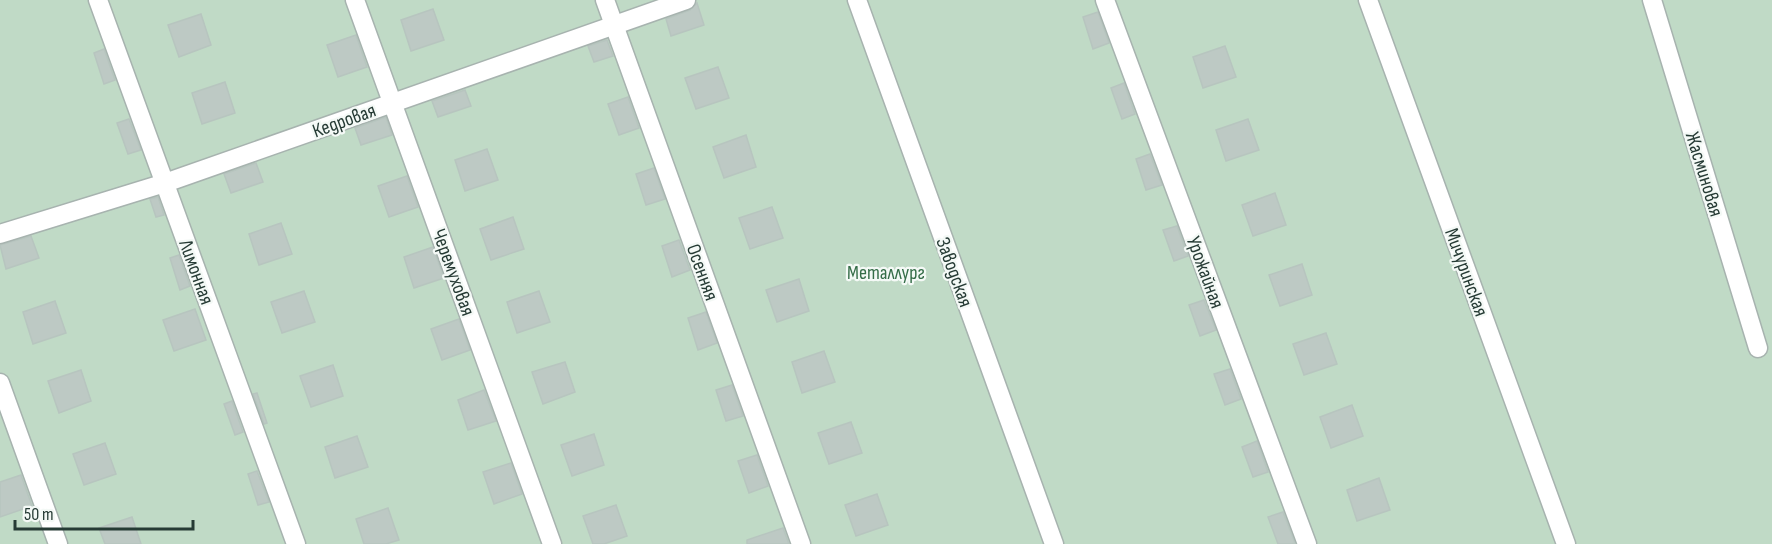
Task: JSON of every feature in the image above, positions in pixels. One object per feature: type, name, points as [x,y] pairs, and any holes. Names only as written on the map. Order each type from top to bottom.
[{"type":"street","name":"Лимонная","points":[[99,0],[296,544]]},
{"type":"street","name":"Черемуховая","points":[[355,0],[552,544]]},
{"type":"street","name":"Осенняя","points":[[605,0],[801,544]]},
{"type":"street","name":"Кедровая","points":[[0,234],[165,183],[686,0]]},
{"type":"street","name":"Заводская","points":[[857,0],[1054,544]]},
{"type":"street","name":"Урожайная","points":[[1104,0],[1307,544]]},
{"type":"street","name":"Мичуринская","points":[[1368,0],[1566,544]]},
{"type":"street","name":"Жасминовая","points":[[1652,0],[1758,348]]},
{"type":"street","points":[[0,383],[58,544]]},
{"type":"green space","name":"Металлург","points":[[0,0],[1772,0],[1772,544],[0,544]]},
{"type":"building","points":[[697,3],[704,25],[671,36],[666,19],[690,10]]},
{"type":"building","points":[[433,9],[444,40],[411,51],[401,20]]},
{"type":"building","points":[[1098,12],[1109,43],[1093,49],[1083,17]]},
{"type":"building","points":[[201,14],[211,45],[179,57],[168,25]]},
{"type":"building","points":[[356,35],[367,67],[338,77],[327,45]]},
{"type":"building","points":[[607,40],[613,56],[594,62],[588,46]]},
{"type":"building","points":[[1225,46],[1236,77],[1203,88],[1193,57]]},
{"type":"building","points":[[104,49],[115,80],[104,84],[94,53]]},
{"type":"building","points":[[718,67],[729,98],[696,109],[685,78]]},
{"type":"building","points":[[225,82],[235,113],[202,124],[192,93]]},
{"type":"building","points":[[1124,83],[1135,114],[1122,119],[1111,88]]},
{"type":"building","points":[[465,90],[471,106],[438,117],[432,101]]},
{"type":"building","points":[[628,97],[639,128],[619,135],[608,104]]},
{"type":"building","points":[[386,117],[392,135],[361,145],[355,128]]},
{"type":"building","points":[[129,119],[141,150],[128,154],[117,123]]},
{"type":"building","points":[[1248,119],[1259,150],[1226,161],[1216,130]]},
{"type":"building","points":[[746,135],[756,167],[724,178],[713,147]]},
{"type":"building","points":[[487,149],[498,180],[465,191],[455,160]]},
{"type":"building","points":[[1150,154],[1162,185],[1146,190],[1136,159]]},
{"type":"building","points":[[256,163],[263,182],[231,193],[224,174]]},
{"type":"building","points":[[654,168],[665,199],[646,205],[636,174]]},
{"type":"building","points":[[407,176],[418,207],[389,217],[378,186]]},
{"type":"building","points":[[1275,193],[1286,225],[1253,236],[1242,205]]},
{"type":"building","points":[[158,197],[164,215],[156,217],[150,199]]},
{"type":"building","points":[[772,207],[783,238],[750,249],[739,218]]},
{"type":"building","points":[[513,217],[524,249],[491,260],[480,229]]},
{"type":"building","points":[[281,223],[292,254],[259,265],[249,234]]},
{"type":"building","points":[[1177,226],[1188,256],[1174,261],[1163,230]]},
{"type":"building","points":[[31,236],[39,258],[6,269],[0,245]]},
{"type":"building","points":[[679,240],[690,270],[672,277],[662,246]]},
{"type":"building","points":[[433,247],[444,278],[414,288],[404,257]]},
{"type":"building","points":[[179,255],[190,286],[180,290],[170,258]]},
{"type":"building","points":[[1302,264],[1312,295],[1280,306],[1269,275]]},
{"type":"building","points":[[799,279],[809,311],[777,322],[766,290]]},
{"type":"building","points":[[304,291],[315,322],[282,333],[271,302]]},
{"type":"building","points":[[539,291],[550,322],[517,333],[507,302]]},
{"type":"building","points":[[1204,300],[1216,330],[1200,336],[1189,305]]},
{"type":"building","points":[[55,301],[66,333],[33,344],[23,312]]},
{"type":"building","points":[[195,309],[206,340],[174,351],[163,320]]},
{"type":"building","points":[[706,312],[717,343],[698,350],[688,318]]},
{"type":"building","points":[[459,319],[470,350],[442,360],[431,329]]},
{"type":"building","points":[[1326,333],[1337,364],[1304,375],[1293,344]]},
{"type":"building","points":[[824,351],[835,382],[802,393],[792,362]]},
{"type":"building","points":[[565,362],[575,392],[543,404],[532,372]]},
{"type":"building","points":[[333,365],[343,396],[311,407],[300,376]]},
{"type":"building","points":[[1230,369],[1241,399],[1225,405],[1214,374]]},
{"type":"building","points":[[81,370],[91,401],[59,413],[48,381]]},
{"type":"building","points":[[732,385],[743,416],[726,421],[716,390]]},
{"type":"building","points":[[484,390],[496,421],[468,430],[458,400]]},
{"type":"building","points":[[257,393],[267,423],[264,424],[253,394]]},
{"type":"building","points":[[232,401],[243,432],[235,435],[224,404]]},
{"type":"building","points":[[1352,405],[1363,436],[1331,448],[1320,417]]},
{"type":"building","points":[[851,422],[862,453],[829,464],[818,433]]},
{"type":"building","points":[[594,434],[604,465],[572,476],[561,445]]},
{"type":"building","points":[[357,436],[368,467],[335,478],[325,447]]},
{"type":"building","points":[[1257,441],[1268,472],[1253,477],[1242,447]]},
{"type":"building","points":[[105,443],[116,474],[84,485],[73,454]]},
{"type":"building","points":[[757,455],[768,486],[749,493],[738,461]]},
{"type":"building","points":[[511,463],[522,494],[494,504],[483,472]]},
{"type":"building","points":[[257,471],[269,502],[258,505],[248,474]]},
{"type":"building","points":[[21,475],[32,506],[0,517],[0,482]]},
{"type":"building","points":[[1379,478],[1390,510],[1357,521],[1347,490]]},
{"type":"building","points":[[877,494],[888,525],[856,536],[845,505]]},
{"type":"building","points":[[616,505],[627,536],[604,544],[593,544],[583,516]]},
{"type":"building","points":[[388,508],[399,540],[386,544],[364,544],[356,519]]},
{"type":"building","points":[[1283,512],[1295,543],[1292,544],[1278,544],[1268,517]]},
{"type":"building","points":[[132,517],[141,544],[105,544],[99,528]]},
{"type":"building","points":[[783,528],[789,544],[747,544],[747,540]]}]
